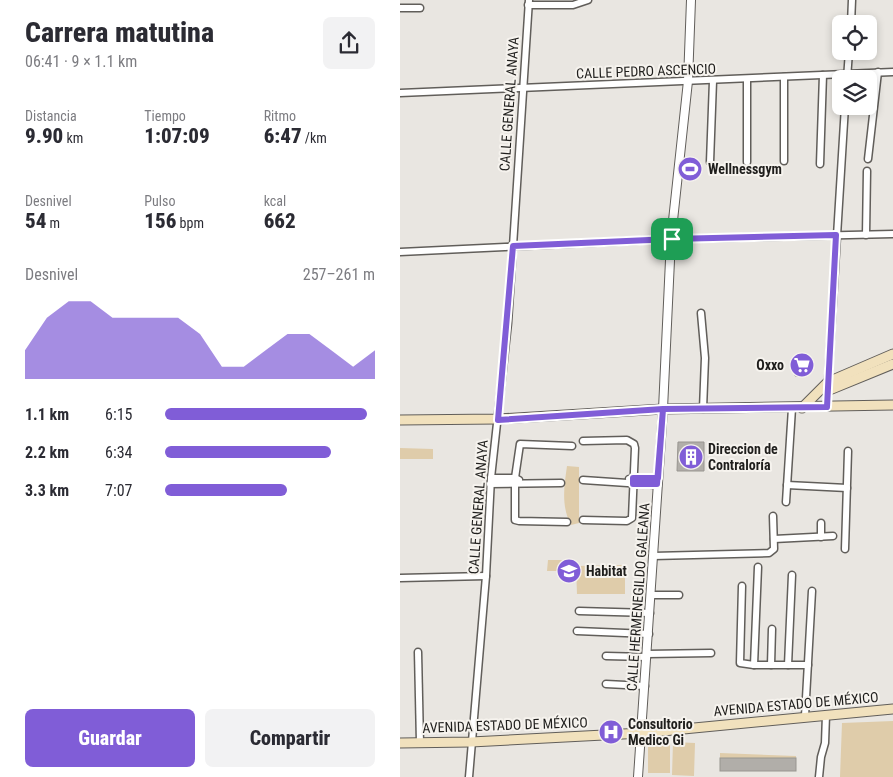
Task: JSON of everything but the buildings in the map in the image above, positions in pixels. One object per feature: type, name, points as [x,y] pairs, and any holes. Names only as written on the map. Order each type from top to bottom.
[{"type":"main road","points":[[802,408],[828,386],[893,354]]},
{"type":"main road","points":[[828,386],[893,364]]},
{"type":"main road","points":[[827,407],[828,386]]},
{"type":"main road","points":[[400,420],[498,420],[663,409],[893,405]]},
{"type":"main road","name":"AVENIDA ESTADO DE MÉXICO","points":[[400,743],[471,742],[642,733],[893,709]]},
{"type":"street","points":[[528,2],[573,5],[588,0]]},
{"type":"street","name":"CALLE HERMENEGILDO GALEANA","points":[[638,777],[649,634],[672,239],[688,81],[691,0]]},
{"type":"street","points":[[851,15],[852,0]]},
{"type":"street","name":"CALLE GENERAL ANAYA","points":[[469,777],[486,576],[490,481],[498,420],[513,246],[528,2]]},
{"type":"street","points":[[400,8],[420,8]]},
{"type":"street","points":[[868,159],[878,72]]},
{"type":"street","name":"CALLE PEDRO ASCENCIO","points":[[878,72],[893,72]]},
{"type":"street","points":[[820,164],[823,76]]},
{"type":"street","name":"CALLE PEDRO ASCENCIO","points":[[400,93],[832,76]]},
{"type":"street","points":[[784,77],[784,161]]},
{"type":"street","points":[[747,162],[748,79]]},
{"type":"street","points":[[710,162],[713,81]]},
{"type":"street","points":[[828,386],[844,115]]},
{"type":"street","points":[[866,236],[867,170]]},
{"type":"street","points":[[400,252],[672,239],[893,234]]},
{"type":"street","points":[[701,313],[705,351],[703,409]]},
{"type":"street","points":[[786,502],[792,408]]},
{"type":"street","points":[[583,441],[627,440],[635,448],[633,516],[630,520],[583,520]]},
{"type":"street","points":[[567,522],[517,521],[514,517],[515,481],[520,444],[572,446]]},
{"type":"street","points":[[845,549],[848,451]]},
{"type":"street","points":[[584,480],[658,481]]},
{"type":"street","points":[[490,481],[561,483]]},
{"type":"street","points":[[787,485],[847,488]]},
{"type":"street","points":[[653,556],[769,553],[774,549],[773,516]]},
{"type":"street","points":[[821,523],[821,537]]},
{"type":"street","points":[[774,538],[833,536]]},
{"type":"street","points":[[754,665],[758,567]]},
{"type":"street","points":[[788,665],[792,575]]},
{"type":"street","points":[[400,578],[486,576]]},
{"type":"street","points":[[742,586],[739,660],[744,664],[754,665],[808,665]]},
{"type":"street","points":[[805,716],[812,591]]},
{"type":"street","points":[[651,595],[679,595]]},
{"type":"street","points":[[579,611],[650,613]]},
{"type":"street","points":[[771,665],[772,629]]},
{"type":"street","points":[[577,631],[649,634]]},
{"type":"street","points":[[418,652],[420,743]]},
{"type":"street","points":[[606,656],[711,653]]},
{"type":"street","points":[[606,684],[645,686]]},
{"type":"street","points":[[819,777],[820,756],[825,743],[826,715]]},
{"type":"shaded area","points":[[400,448],[433,449],[433,459],[400,459]]},
{"type":"shaded area","points":[[567,466],[579,467],[579,523],[571,525],[565,504],[564,489]]},
{"type":"shaded area","points":[[548,560],[571,560],[571,571],[547,571]]},
{"type":"shaded area","points":[[625,565],[625,594],[577,594],[576,566]]},
{"type":"shaded area","points":[[893,721],[893,777],[840,777],[842,723]]},
{"type":"shaded area","points":[[648,742],[670,742],[670,773],[648,773]]},
{"type":"shaded area","points":[[673,742],[695,743],[694,776],[672,775]]},
{"type":"shaded area","points":[[720,753],[796,756],[796,758],[720,758]]},
{"type":"place","name":"Wellnessgym","points":[[690,169]]},
{"type":"place","name":"Oxxo","points":[[802,365]]},
{"type":"place","name":"Direccion de Contraloría","points":[[691,457]]},
{"type":"place","name":"Habitat","points":[[569,571]]},
{"type":"place","name":"Consultorio Medico Gi","points":[[611,732]]},
{"type":"route","points":[[672,239],[513,246],[508,323],[498,420],[663,409],[658,478],[633,478],[633,484],[657,484],[663,409],[827,407],[836,235],[672,239]]}]
